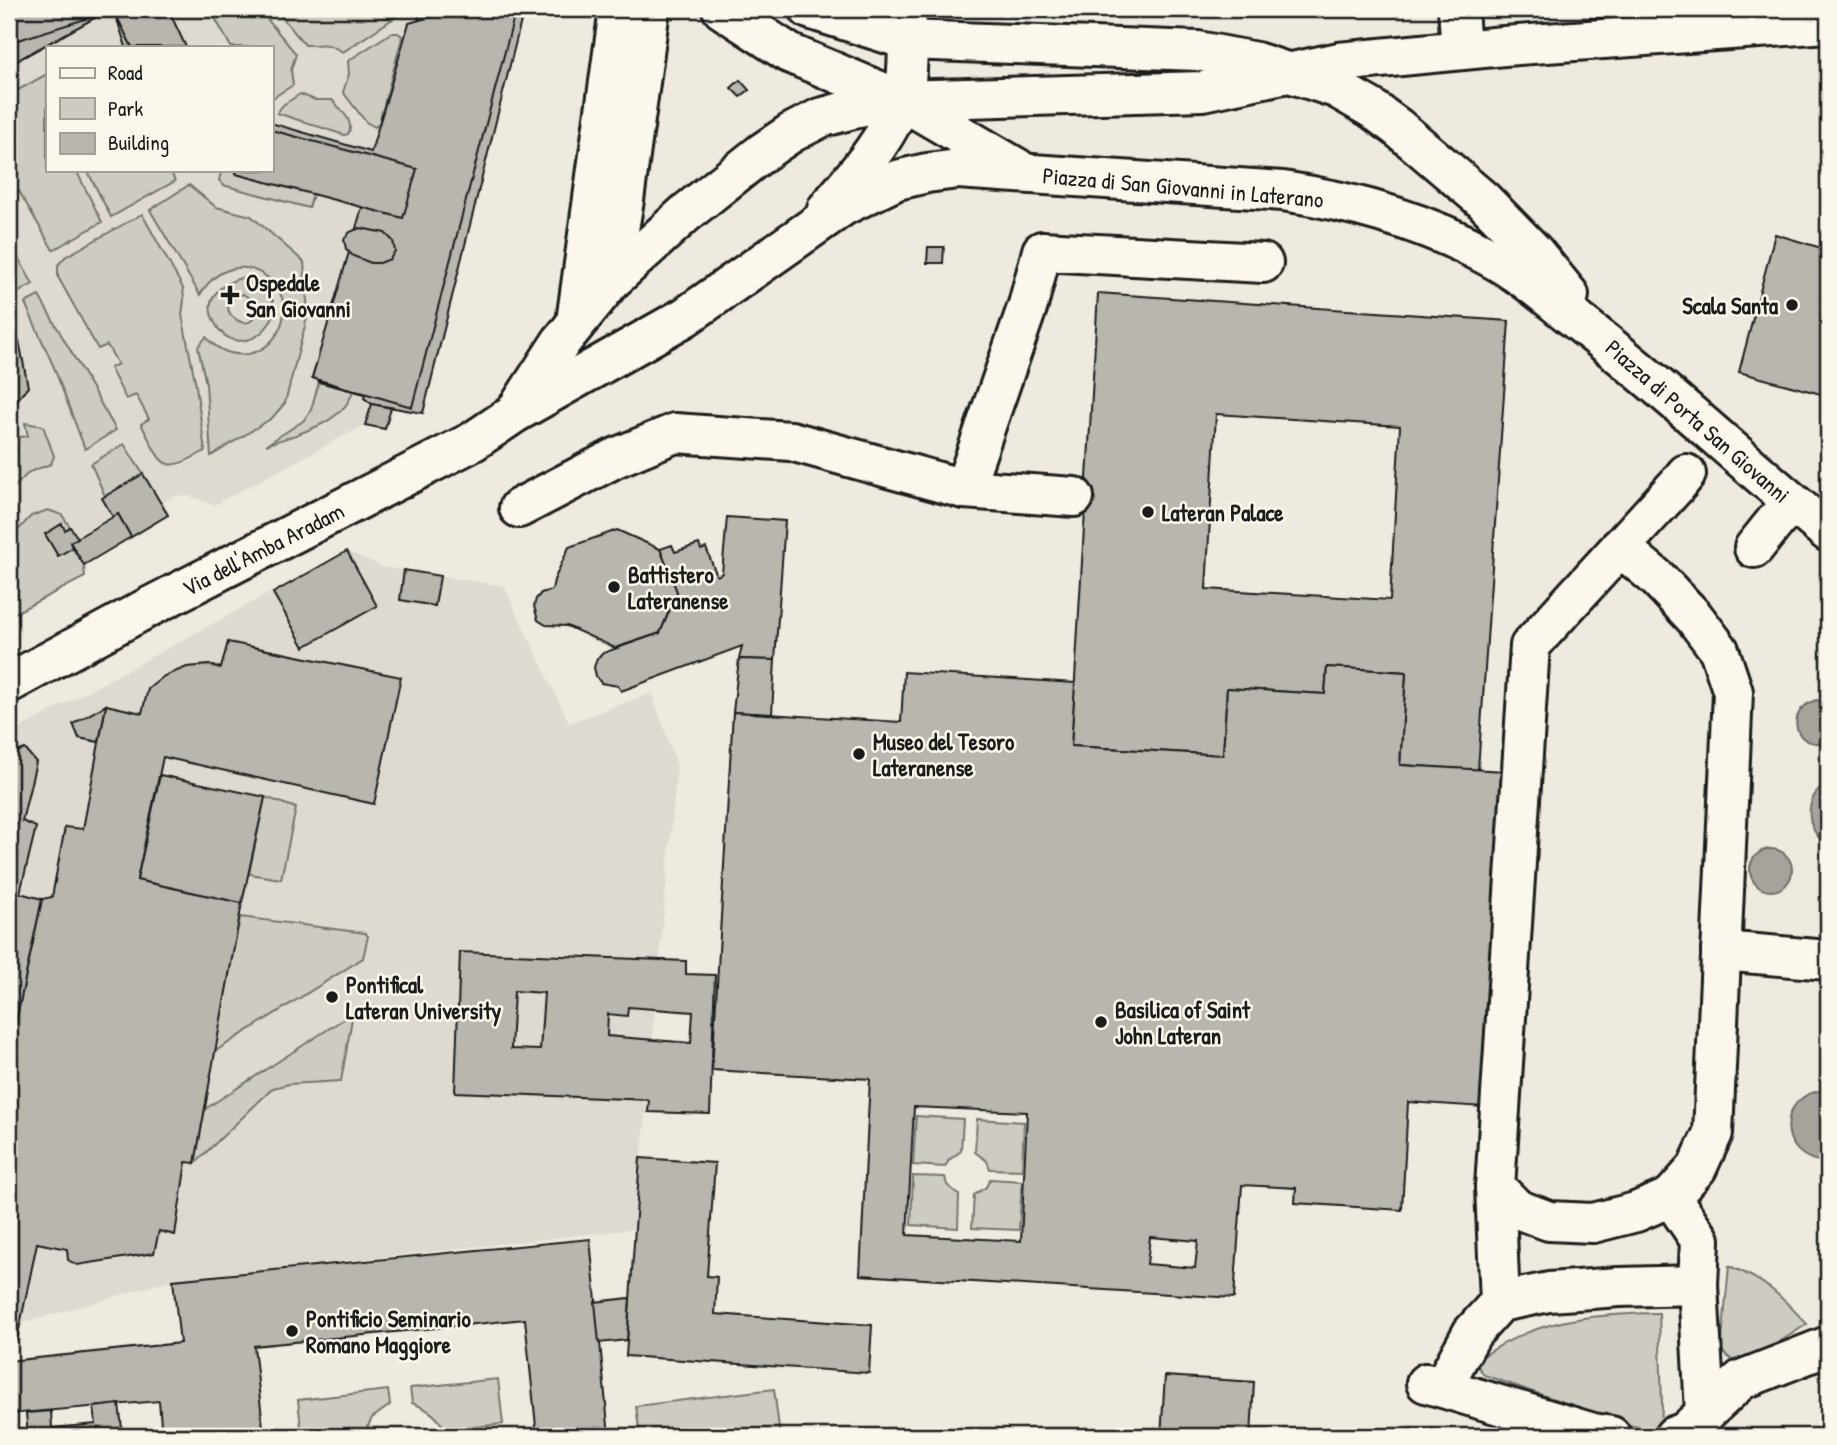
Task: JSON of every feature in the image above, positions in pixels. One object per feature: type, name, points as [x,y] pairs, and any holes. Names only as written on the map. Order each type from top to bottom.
[{"type":"main road","name":"Piazza di San Giovanni in Laterano","points":[[576,322],[619,9]]},
{"type":"main road","points":[[610,282],[650,9]]},
{"type":"main road","name":"Piazza di San Giovanni in Laterano","points":[[722,9],[789,53],[901,100],[1029,175]]},
{"type":"main road","name":"Piazza di San Giovanni in Laterano","points":[[809,9],[907,24],[1198,51],[1289,71],[1353,97],[1425,150],[1483,200],[1551,271],[1600,337]]},
{"type":"main road","points":[[1458,9],[1461,50]]},
{"type":"main road","name":"Piazza di San Giovanni in Laterano","points":[[515,413],[576,322],[610,282],[686,214],[763,152],[820,118],[901,100],[1181,93],[1228,87],[1289,71],[1339,62],[1461,50],[1828,23]]},
{"type":"main road","name":"Piazza di San Giovanni in Laterano","points":[[815,225],[880,140],[901,100],[907,24]]},
{"type":"main road","name":"Piazza di San Giovanni in Laterano","points":[[515,413],[685,317],[815,225],[867,194],[912,176],[958,169],[1283,191],[1327,197],[1379,210],[1423,225],[1500,263],[1600,337]]},
{"type":"main road","points":[[964,489],[1028,305],[1042,251],[1262,262]]},
{"type":"main road","name":"Piazza di Porta San Giovanni","points":[[1600,337],[1828,533]]},
{"type":"main road","name":"Via dell'Amba Aradam","points":[[9,683],[151,606],[461,448],[515,413]]},
{"type":"main road","points":[[519,508],[615,458],[675,433],[791,441],[964,489],[1074,497]]},
{"type":"main road","points":[[1500,1302],[1495,1187],[1530,646],[1686,474]]},
{"type":"main road","points":[[1754,548],[1791,502]]},
{"type":"main road","points":[[1495,1187],[1517,1209],[1549,1221],[1593,1223],[1636,1212],[1671,1196],[1697,1168],[1713,1133],[1733,692],[1719,650],[1694,617],[1657,578],[1620,547]]},
{"type":"main road","points":[[1721,951],[1828,960]]},
{"type":"main road","points":[[1671,1196],[1700,1240],[1698,1285],[1705,1412]]},
{"type":"main road","points":[[1611,1436],[1593,1433],[1435,1384],[1472,1333],[1500,1302],[1549,1292],[1698,1285]]},
{"type":"main road","points":[[1674,1436],[1685,1432],[1741,1380],[1828,1346]]},
{"type":"shaded area","name":"Ospedale San Giovanni","points":[[9,9],[524,9],[423,413],[392,408],[385,429],[365,425],[214,505],[189,496],[175,496],[164,502],[170,516],[84,566],[85,577],[9,616]]},
{"type":"shaded area","name":"Pontifical Lateran University","points":[[347,551],[383,567],[504,586],[569,723],[652,693],[677,766],[635,1229],[173,1280],[9,1327],[9,734]]},
{"type":"shaded area","points":[[1816,700],[1828,703],[1828,741],[1817,743],[1801,736],[1796,721],[1805,705]]},
{"type":"shaded area","points":[[1828,782],[1828,845],[1814,831],[1810,814],[1814,796]]},
{"type":"shaded area","points":[[1771,849],[1786,855],[1792,870],[1786,885],[1771,891],[1756,885],[1750,870],[1756,855]]},
{"type":"shaded area","points":[[1828,1090],[1828,1162],[1811,1159],[1798,1151],[1788,1126],[1791,1113],[1798,1102],[1810,1093]]},
{"type":"green space","points":[[210,9],[259,9],[296,54],[291,70],[293,85],[273,98],[273,46],[230,46]]},
{"type":"green space","points":[[275,9],[399,11],[394,18],[343,52],[327,45],[305,45]]},
{"type":"green space","points":[[391,33],[402,36],[401,42],[379,123],[375,127],[366,122],[343,92],[349,74],[348,61]]},
{"type":"green space","points":[[46,75],[46,172],[77,172],[102,222],[53,250],[19,191],[9,195],[9,95]]},
{"type":"green space","points":[[300,94],[315,100],[332,100],[349,120],[348,134],[277,113],[283,105]]},
{"type":"green space","points":[[88,172],[171,172],[175,181],[111,217]]},
{"type":"green space","points":[[221,172],[235,172],[313,194],[309,208],[223,185],[219,180]]},
{"type":"green space","points":[[189,185],[216,207],[251,216],[304,262],[308,314],[285,403],[272,418],[211,456],[206,384],[198,347],[206,337],[225,351],[237,354],[254,353],[273,340],[284,314],[282,297],[274,283],[262,273],[246,268],[230,269],[214,278],[200,295],[150,210]]},
{"type":"green space","points":[[142,214],[183,288],[182,315],[205,451],[179,463],[170,464],[159,457],[141,424],[149,419],[136,395],[126,399],[110,368],[118,364],[107,345],[98,349],[58,277],[58,265],[65,257]]},
{"type":"green space","points":[[9,242],[33,284],[19,292],[9,271]]},
{"type":"green space","points":[[244,277],[264,288],[273,301],[273,316],[266,328],[254,337],[240,341],[227,337],[215,323],[211,306],[212,299],[221,288]],"holes":[[[243,294],[255,302],[255,315],[250,321],[243,322],[230,314],[228,307],[232,300]]]},
{"type":"green space","points":[[39,296],[116,430],[85,449],[53,365],[25,303]]},
{"type":"green space","points":[[319,382],[353,391],[348,403],[317,427],[266,445],[303,421],[311,410]]},
{"type":"green space","points":[[25,423],[43,426],[54,456],[51,464],[29,472],[9,493],[9,452],[16,450],[13,438],[28,436]]},
{"type":"green space","points":[[124,444],[143,474],[105,496],[91,464]]},
{"type":"green space","points":[[48,510],[62,515],[70,527],[65,530],[61,524],[46,535],[58,556],[72,548],[84,565],[85,577],[9,616],[9,540],[31,516]]},
{"type":"green space","points":[[265,797],[296,808],[281,879],[249,874]]},
{"type":"green space","points":[[240,917],[365,933],[368,936],[363,958],[214,1052]]},
{"type":"green space","points":[[353,1013],[341,1081],[289,1084],[273,1088],[195,1163],[205,1109]]},
{"type":"green space","points":[[916,1116],[963,1119],[961,1151],[949,1160],[945,1167],[913,1165]]},
{"type":"green space","points":[[977,1119],[1024,1122],[1022,1170],[990,1169],[987,1161],[975,1152]]},
{"type":"green space","points":[[913,1176],[945,1177],[947,1185],[959,1195],[958,1228],[911,1225]]},
{"type":"green space","points":[[990,1179],[1022,1181],[1019,1230],[972,1228],[974,1195],[986,1187]]},
{"type":"green space","points":[[1729,1266],[1772,1290],[1807,1324],[1741,1367],[1721,1351]]},
{"type":"green space","points":[[1659,1313],[1661,1429],[1633,1426],[1484,1375],[1475,1362],[1518,1336],[1562,1322],[1609,1315]]},
{"type":"green space","points":[[498,1379],[503,1424],[445,1430],[432,1413],[412,1403],[410,1388]]},
{"type":"green space","points":[[774,1389],[780,1436],[640,1436],[636,1406]]},
{"type":"green space","points":[[388,1390],[390,1405],[372,1418],[363,1436],[302,1436],[298,1400]]},
{"type":"building","points":[[9,9],[111,9],[9,65]]},
{"type":"building","points":[[9,9],[164,9],[175,46],[126,46],[114,10],[9,43]]},
{"type":"building","points":[[113,9],[168,9],[186,46],[132,46]]},
{"type":"building","points":[[421,9],[524,9],[423,413],[372,404],[364,398],[365,394],[319,382],[353,256],[360,261],[380,263],[390,259],[395,251],[393,241],[385,233],[360,228],[365,207],[403,218],[417,169],[381,160]]},
{"type":"building","points":[[429,9],[516,9],[412,407],[312,378],[364,201],[265,172],[273,172],[273,124],[371,152],[409,23],[437,15]]},
{"type":"building","points":[[740,80],[749,90],[740,97],[731,88]]},
{"type":"building","points":[[273,131],[417,169],[403,218],[236,174],[273,172]]},
{"type":"building","points":[[360,228],[385,233],[393,241],[395,251],[390,259],[371,263],[353,256],[346,249],[344,239],[350,232]]},
{"type":"building","name":"Scala Santa","points":[[1775,234],[1828,250],[1828,396],[1739,372]]},
{"type":"building","points":[[928,247],[944,247],[943,263],[927,263]]},
{"type":"building","name":"Lateran Palace","points":[[1098,293],[1509,321],[1478,770],[1400,765],[1406,672],[1327,667],[1325,694],[1227,688],[1223,755],[1071,746]],"holes":[[[1216,414],[1400,426],[1390,600],[1206,589]]]},
{"type":"building","points":[[9,333],[19,340],[28,387],[18,399],[9,401],[9,385],[13,378]]},
{"type":"building","points":[[372,404],[391,408],[385,429],[365,425]]},
{"type":"building","points":[[143,474],[168,515],[131,537],[118,514],[113,517],[102,498]]},
{"type":"building","points":[[118,514],[131,537],[84,565],[70,542]]},
{"type":"building","points":[[727,517],[785,521],[775,660],[739,659],[742,646],[621,691],[618,686],[601,683],[594,667],[603,653],[660,633],[677,592],[660,549],[672,545],[675,552],[699,544],[701,550],[706,548],[717,576],[722,573]]},
{"type":"building","points":[[62,524],[65,530],[70,527],[78,538],[70,542],[72,548],[58,556],[45,534]]},
{"type":"building","name":"Battistero Lateranense","points":[[617,530],[660,549],[677,592],[660,633],[615,648],[567,626],[546,625],[538,620],[534,606],[536,599],[541,593],[552,590],[569,547]]},
{"type":"building","points":[[347,551],[377,606],[304,647],[273,593]]},
{"type":"building","points":[[404,570],[440,576],[435,606],[400,600]]},
{"type":"building","points":[[228,642],[401,677],[374,804],[163,757],[137,880],[242,903],[195,1163],[186,1162],[175,1235],[159,1231],[154,1253],[77,1265],[68,1260],[67,1249],[37,1243],[17,1340],[9,1339],[9,1054],[42,899],[52,897],[65,827],[83,829],[106,705],[142,713],[148,689],[164,676],[187,667],[209,665],[221,668]]},
{"type":"building","points":[[739,659],[775,660],[772,714],[733,712]]},
{"type":"building","name":"Basilica of Saint John Lateran","points":[[1327,667],[1406,672],[1400,765],[1505,771],[1484,1107],[1408,1102],[1402,1210],[1295,1203],[1296,1188],[1242,1185],[1234,1298],[860,1275],[870,1079],[712,1070],[733,712],[901,722],[904,672],[1075,683],[1071,746],[1223,755],[1227,688],[1325,694]],"holes":[[[914,1107],[1027,1112],[1021,1241],[907,1235]],[[1150,1237],[1198,1241],[1195,1268],[1147,1264]]]},
{"type":"building","points":[[106,705],[99,742],[79,738],[73,724]]},
{"type":"building","points":[[25,749],[36,762],[22,821],[36,827],[20,893],[42,899],[9,1054],[9,755]]},
{"type":"building","points":[[160,775],[265,797],[242,903],[137,880]]},
{"type":"building","points":[[460,952],[686,961],[686,974],[715,975],[710,1114],[648,1112],[649,1100],[455,1092]],"holes":[[[514,991],[544,993],[540,1050],[511,1049]],[[628,1007],[693,1012],[691,1043],[607,1036],[608,1014],[627,1016]]]},
{"type":"building","points":[[640,1158],[715,1163],[707,1276],[717,1277],[715,1314],[872,1325],[869,1373],[626,1356]]},
{"type":"building","name":"Pontificio Seminario Romano Maggiore","points":[[590,1239],[609,1436],[537,1436],[525,1319],[254,1346],[264,1436],[162,1436],[159,1401],[9,1414],[9,1361],[180,1343],[173,1280]]},
{"type":"building","points":[[630,1298],[627,1340],[599,1343],[595,1302]]},
{"type":"building","points":[[1165,1376],[1254,1382],[1251,1436],[1161,1436]]},
{"type":"building","points":[[119,1404],[123,1436],[28,1436],[26,1413],[51,1411],[52,1428],[96,1424],[94,1407]]},
{"type":"place","name":"Ospedale San Giovanni","points":[[230,295]]},
{"type":"place","name":"Scala Santa","points":[[1792,305]]},
{"type":"place","name":"Lateran Palace","points":[[1148,512]]},
{"type":"place","name":"Battistero Lateranense","points":[[614,587]]},
{"type":"place","name":"Museo del Tesoro Lateranense","points":[[859,754]]},
{"type":"place","name":"Pontifical Lateran University","points":[[332,997]]},
{"type":"place","name":"Basilica of Saint John Lateran","points":[[1101,1022]]},
{"type":"place","name":"Pontificio Seminario Romano Maggiore","points":[[292,1331]]}]
